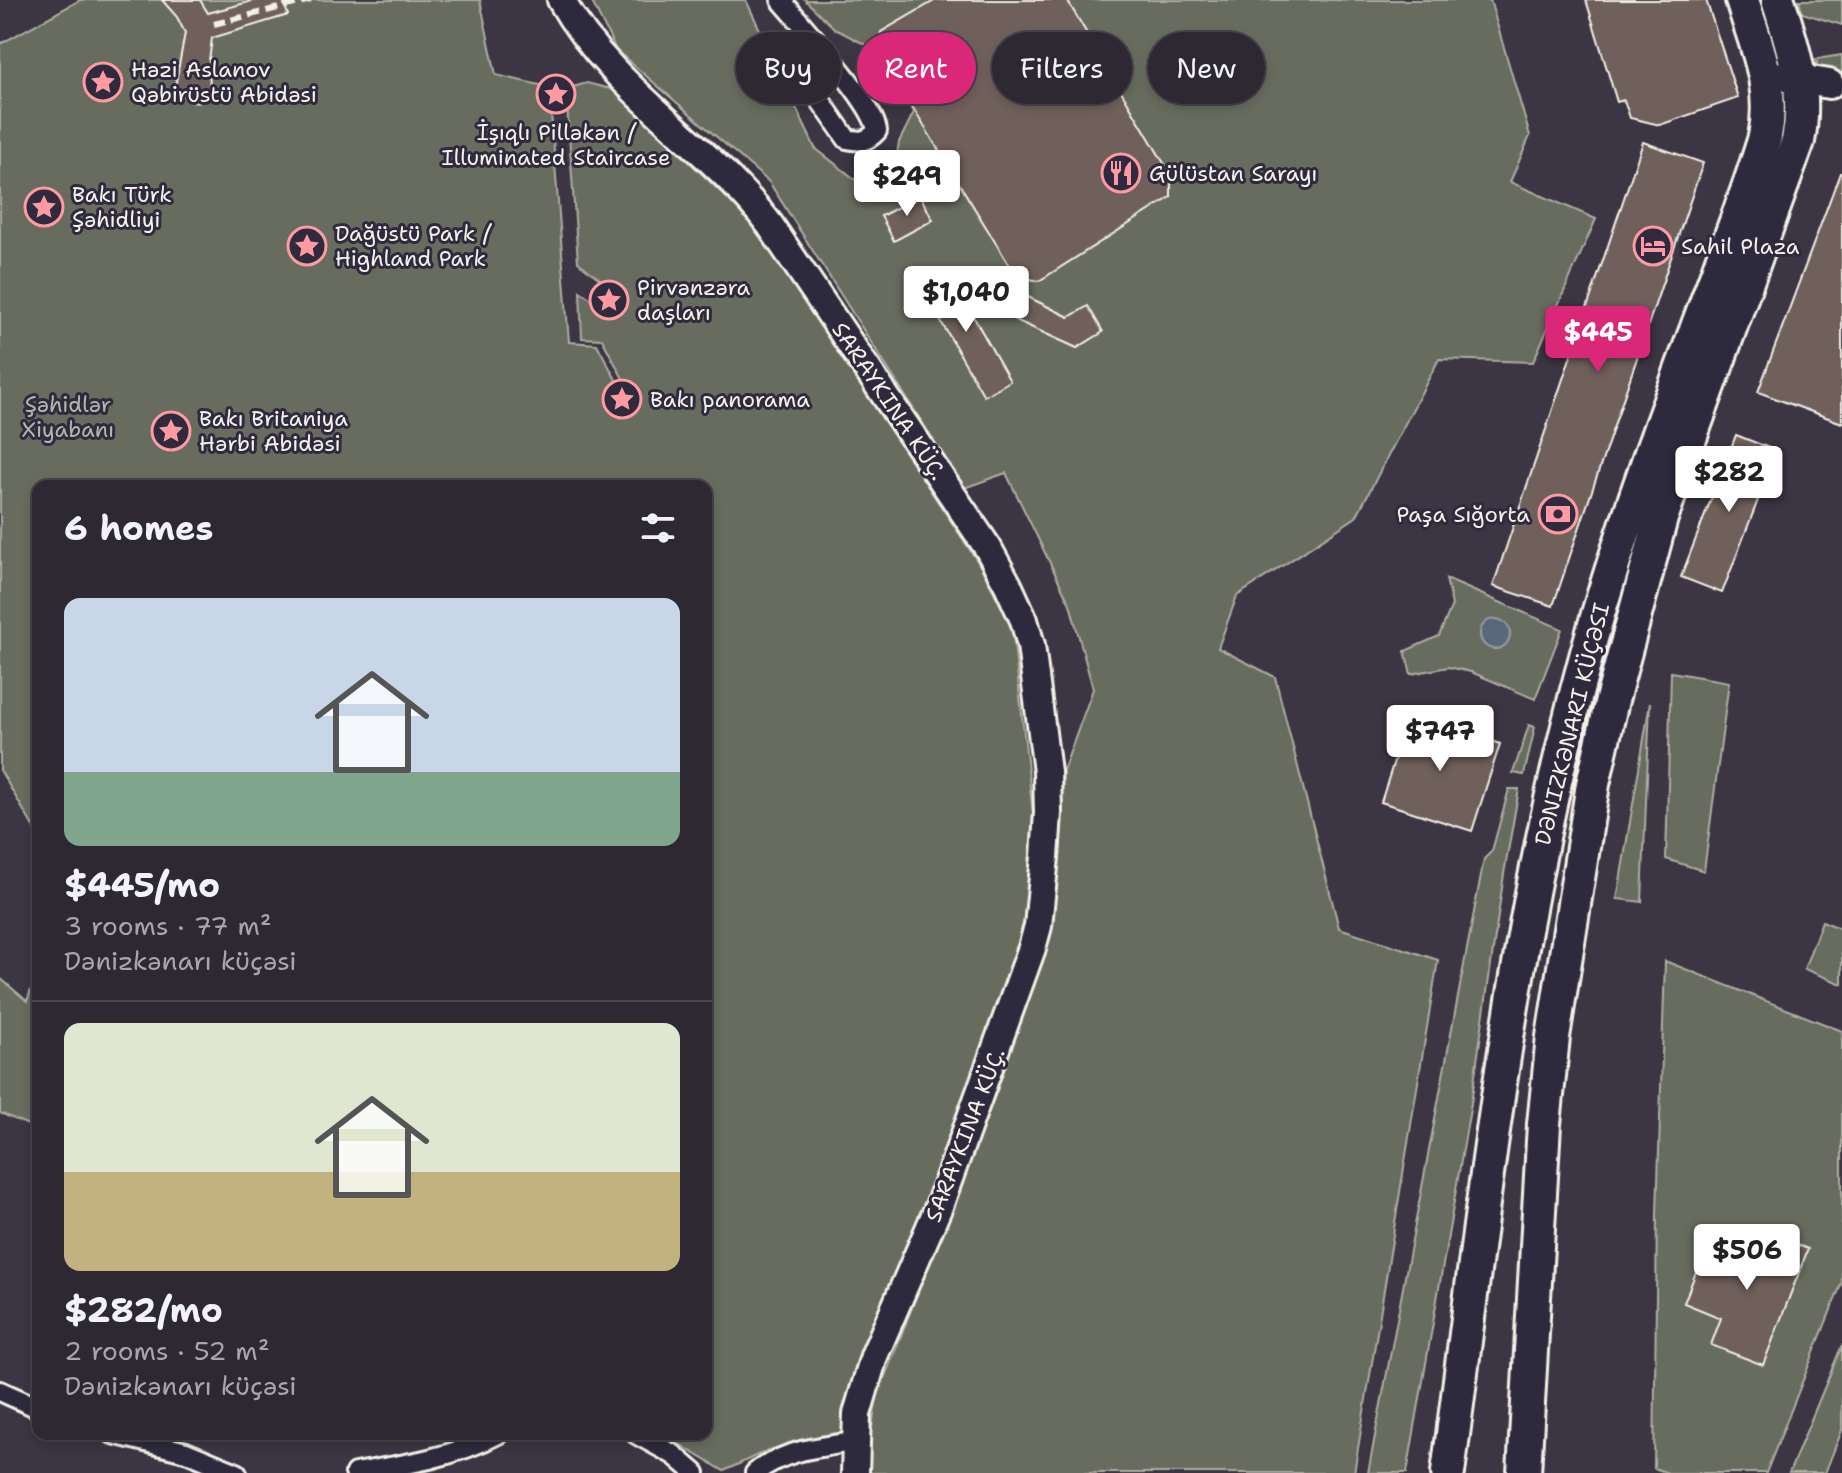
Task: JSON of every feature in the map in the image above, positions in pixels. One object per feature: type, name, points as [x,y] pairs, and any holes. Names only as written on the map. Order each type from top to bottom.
[{"type":"highway","points":[[1448,1473],[1494,1116],[1520,959],[1556,774],[1598,614],[1631,508],[1765,137],[1770,99],[1742,0]]},
{"type":"highway","points":[[1524,1473],[1544,1124],[1563,963],[1593,784],[1615,687],[1661,518],[1790,170],[1811,90],[1778,0]]},
{"type":"main road","points":[[1763,66],[1811,90]]},
{"type":"street","name":"SARAYKINA KÜÇ.","points":[[561,0],[581,32],[614,70],[758,208],[988,548],[1018,608],[1031,645],[1048,790],[1041,900],[1029,958],[939,1206],[874,1356],[859,1401],[855,1473]]},
{"type":"street","points":[[781,0],[808,32]]},
{"type":"street","points":[[811,36],[865,103],[876,122],[877,131],[870,139],[861,142],[847,139],[813,90],[805,74],[811,36]]},
{"type":"street","points":[[0,1391],[32,1405]]},
{"type":"street","points":[[137,1440],[186,1452],[237,1473]]},
{"type":"street","points":[[355,1473],[459,1451],[484,1440]]},
{"type":"street","points":[[647,1440],[674,1455],[695,1473]]},
{"type":"street","points":[[755,1473],[768,1462],[787,1455],[855,1442]]},
{"type":"green space","name":"Şəhidlər Xiyabanı","points":[[80,0],[480,0],[496,75],[549,87],[569,342],[597,344],[630,406],[629,390],[602,339],[582,338],[580,291],[614,315],[624,298],[578,262],[567,106],[569,88],[587,83],[614,90],[752,222],[978,562],[1012,626],[1033,814],[1024,932],[841,1439],[768,1450],[724,1471],[672,1440],[712,1440],[712,480],[32,480],[32,825],[0,770],[0,44]]},
{"type":"green space","points":[[591,0],[746,0],[761,32],[736,32],[736,104],[794,104],[815,148],[865,187],[894,171],[899,142],[914,112],[909,104],[976,104],[976,32],[857,32],[857,40],[835,29],[805,0],[1490,0],[1530,136],[1510,182],[1596,219],[1533,362],[1439,359],[1356,517],[1237,596],[1218,648],[1275,677],[1339,928],[1438,960],[1354,1473],[870,1473],[869,1445],[877,1397],[998,1088],[1047,940],[1060,859],[1063,771],[1093,689],[1070,604],[1006,473],[964,488],[769,182],[616,50]]},
{"type":"green space","points":[[1799,0],[1842,0],[1842,25],[1802,13]]},
{"type":"green space","points":[[1842,55],[1842,73],[1819,74],[1816,59]]},
{"type":"green space","points":[[1446,579],[1562,629],[1535,699],[1471,672],[1448,667],[1411,674],[1405,651],[1439,636],[1452,605]]},
{"type":"green space","points":[[1671,672],[1729,682],[1704,871],[1666,859]]},
{"type":"green space","points":[[1650,703],[1642,902],[1617,899]]},
{"type":"green space","points":[[1529,725],[1535,727],[1524,775],[1513,773]]},
{"type":"green space","points":[[1509,789],[1519,789],[1471,1103],[1407,1473],[1368,1473],[1484,859],[1492,851]]},
{"type":"green space","points":[[1822,921],[1842,929],[1842,984],[1804,969]]},
{"type":"green space","points":[[1665,961],[1842,1031],[1842,1282],[1766,1473],[1668,1473],[1654,1468],[1657,1213]]},
{"type":"green space","points":[[0,978],[27,1001],[32,987],[32,1126],[0,1113]]},
{"type":"green space","points":[[1842,1345],[1842,1430],[1825,1473],[1789,1473]]},
{"type":"water","points":[[1495,619],[1506,623],[1510,634],[1506,645],[1495,649],[1484,645],[1480,634],[1484,623]]},
{"type":"building","points":[[162,0],[200,0],[208,13],[256,0],[283,0],[288,15],[212,38],[210,94],[198,102],[189,101],[175,87],[185,33],[177,17]]},
{"type":"building","name":"Gülüstan Sarayı","points":[[936,0],[1067,0],[1086,32],[992,32],[992,104],[1129,104],[1171,175],[1171,197],[1039,281],[1016,276],[911,104],[976,104],[976,32],[881,32]]},
{"type":"building","points":[[1586,0],[1706,0],[1738,98],[1660,125],[1630,118],[1624,100],[1617,102]]},
{"type":"building","points":[[1643,142],[1703,163],[1553,606],[1493,586]]},
{"type":"building","points":[[1842,173],[1842,423],[1758,392]]},
{"type":"building","points":[[920,196],[933,220],[894,241],[881,216]]},
{"type":"building","points":[[948,272],[1010,381],[984,396],[921,287]]},
{"type":"building","points":[[1022,294],[1069,317],[1088,306],[1103,332],[1077,348],[1011,318]]},
{"type":"building","points":[[1736,435],[1777,451],[1722,593],[1681,577]]},
{"type":"building","points":[[1409,714],[1500,744],[1472,831],[1381,802]]},
{"type":"building","points":[[1756,1229],[1808,1249],[1763,1365],[1711,1345],[1721,1318],[1684,1303],[1708,1241],[1746,1256]]},
{"type":"railway","points":[[214,24],[311,0]]},
{"type":"place","name":"Həzi Aslanov Qəbirüstü Abidəsi","points":[[103,82]]},
{"type":"place","name":"İşıqlı Pilləkən / Illuminated Staircase","points":[[556,94]]},
{"type":"place","name":"Gülüstan Sarayı","points":[[1121,173]]},
{"type":"place","name":"Bakı Türk Şəhidliyi","points":[[44,207]]},
{"type":"place","name":"Dağüstü Park / Highland Park","points":[[307,246]]},
{"type":"place","name":"Sahil Plaza","points":[[1653,246]]},
{"type":"place","name":"Pirvənzəra daşları","points":[[609,300]]},
{"type":"place","name":"Bakı panorama","points":[[622,399]]},
{"type":"place","name":"Bakı Britaniya Hərbi Abidəsi","points":[[171,431]]},
{"type":"place","name":"Paşa Sığorta","points":[[1558,514]]}]
